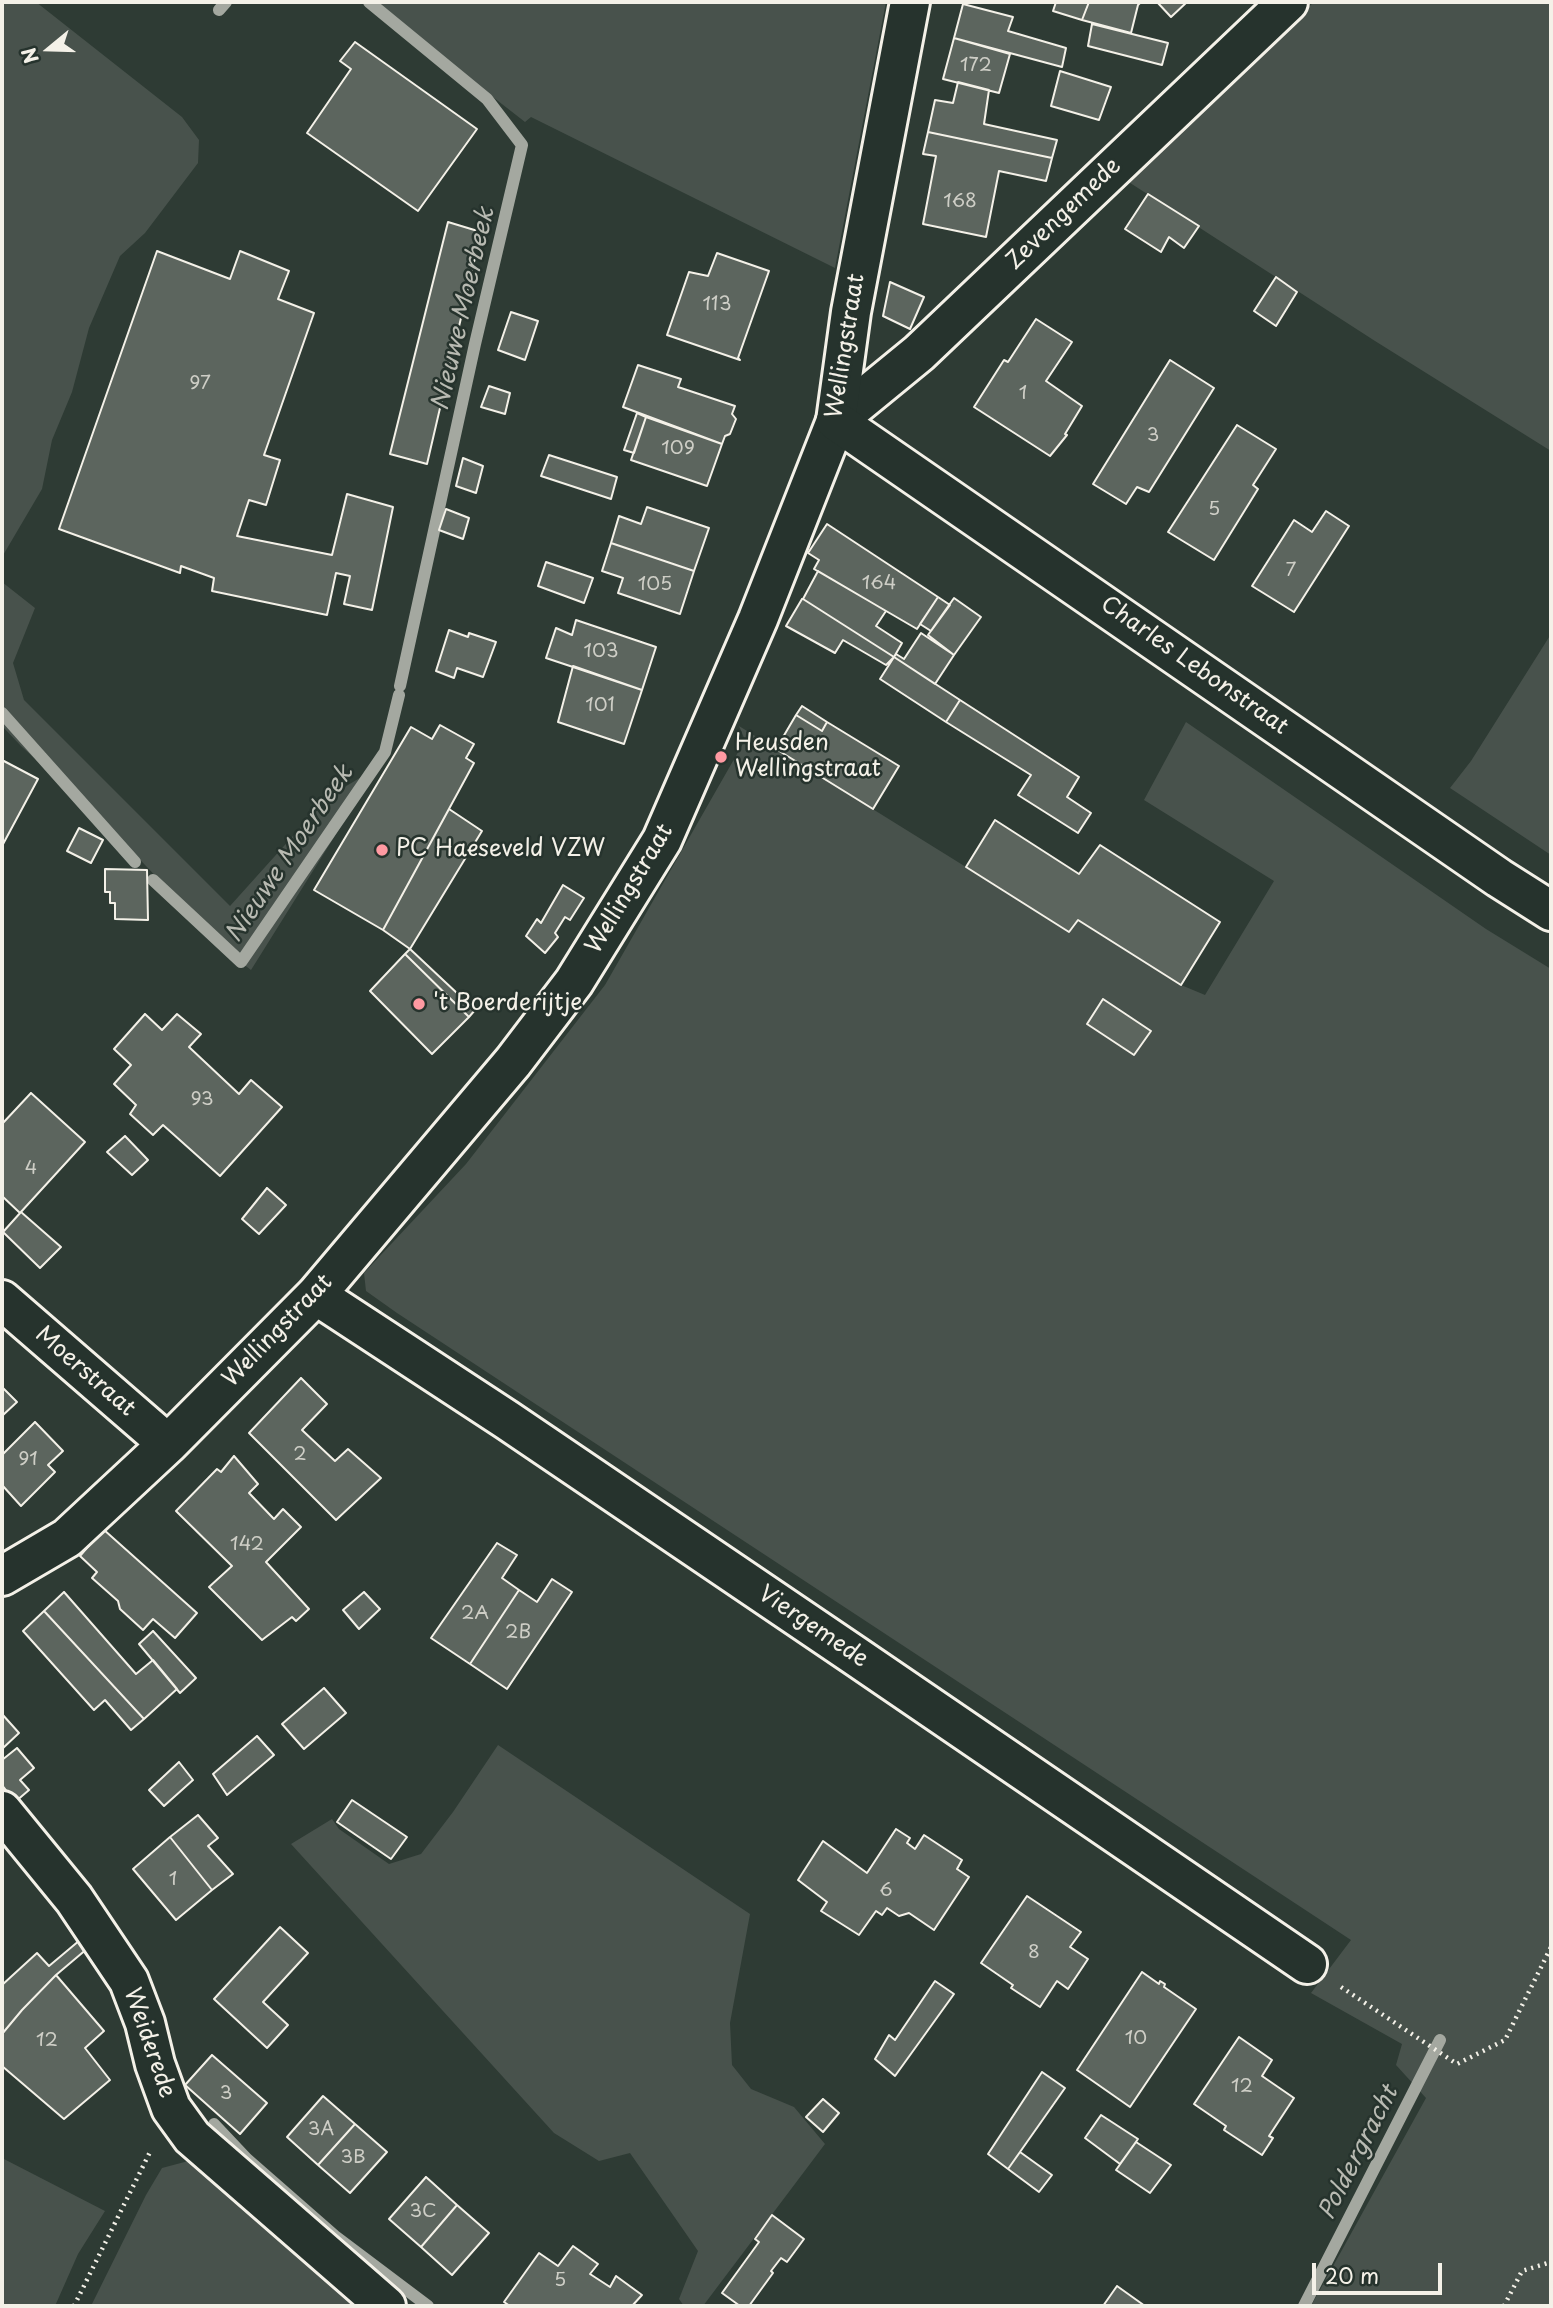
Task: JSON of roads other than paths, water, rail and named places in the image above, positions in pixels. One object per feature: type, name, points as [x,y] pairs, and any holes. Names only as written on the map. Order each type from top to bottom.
[{"type":"street","name":"Wellingstraat","points":[[2,1576],[67,1538],[168,1444],[316,1295],[530,1040],[574,982],[662,840],[758,620],[836,421],[851,312],[910,2]]},
{"type":"street","name":"Zevengemede","points":[[836,421],[919,353],[1288,2]]},
{"type":"street","name":"Charles Lebonstraat","points":[[836,421],[1499,878],[1551,911]]},
{"type":"street","name":"Viergemede","points":[[316,1295],[508,1420],[1307,1964]]},
{"type":"street","name":"Moerstraat","points":[[2,1300],[168,1444]]},
{"type":"street","name":"Weiderede","points":[[2,1811],[74,1899],[129,1982],[145,2023],[155,2064],[171,2108],[192,2137],[386,2306]]},
{"type":"waterway","name":"Nieuwe Moerbeek","points":[[219,10],[226,2]]},
{"type":"waterway","name":"Nieuwe Moerbeek","points":[[369,2],[487,99],[522,145],[400,686]]},
{"type":"waterway","name":"Nieuwe Moerbeek","points":[[153,880],[241,962],[385,752],[399,695]]},
{"type":"waterway","name":"Nieuwe Moerbeek","points":[[2,713],[135,862]]},
{"type":"waterway","name":"Poldergracht","points":[[1304,2306],[1440,2040]]},
{"type":"waterway","points":[[214,2124],[247,2159],[335,2236],[428,2306]]},
{"type":"place","name":"Heusden Wellingstraat","points":[[721,757]]},
{"type":"place","name":"PC Haeseveld VZW","points":[[382,850]]},
{"type":"place","name":"'t Boerderijtje","points":[[419,1004]]}]
